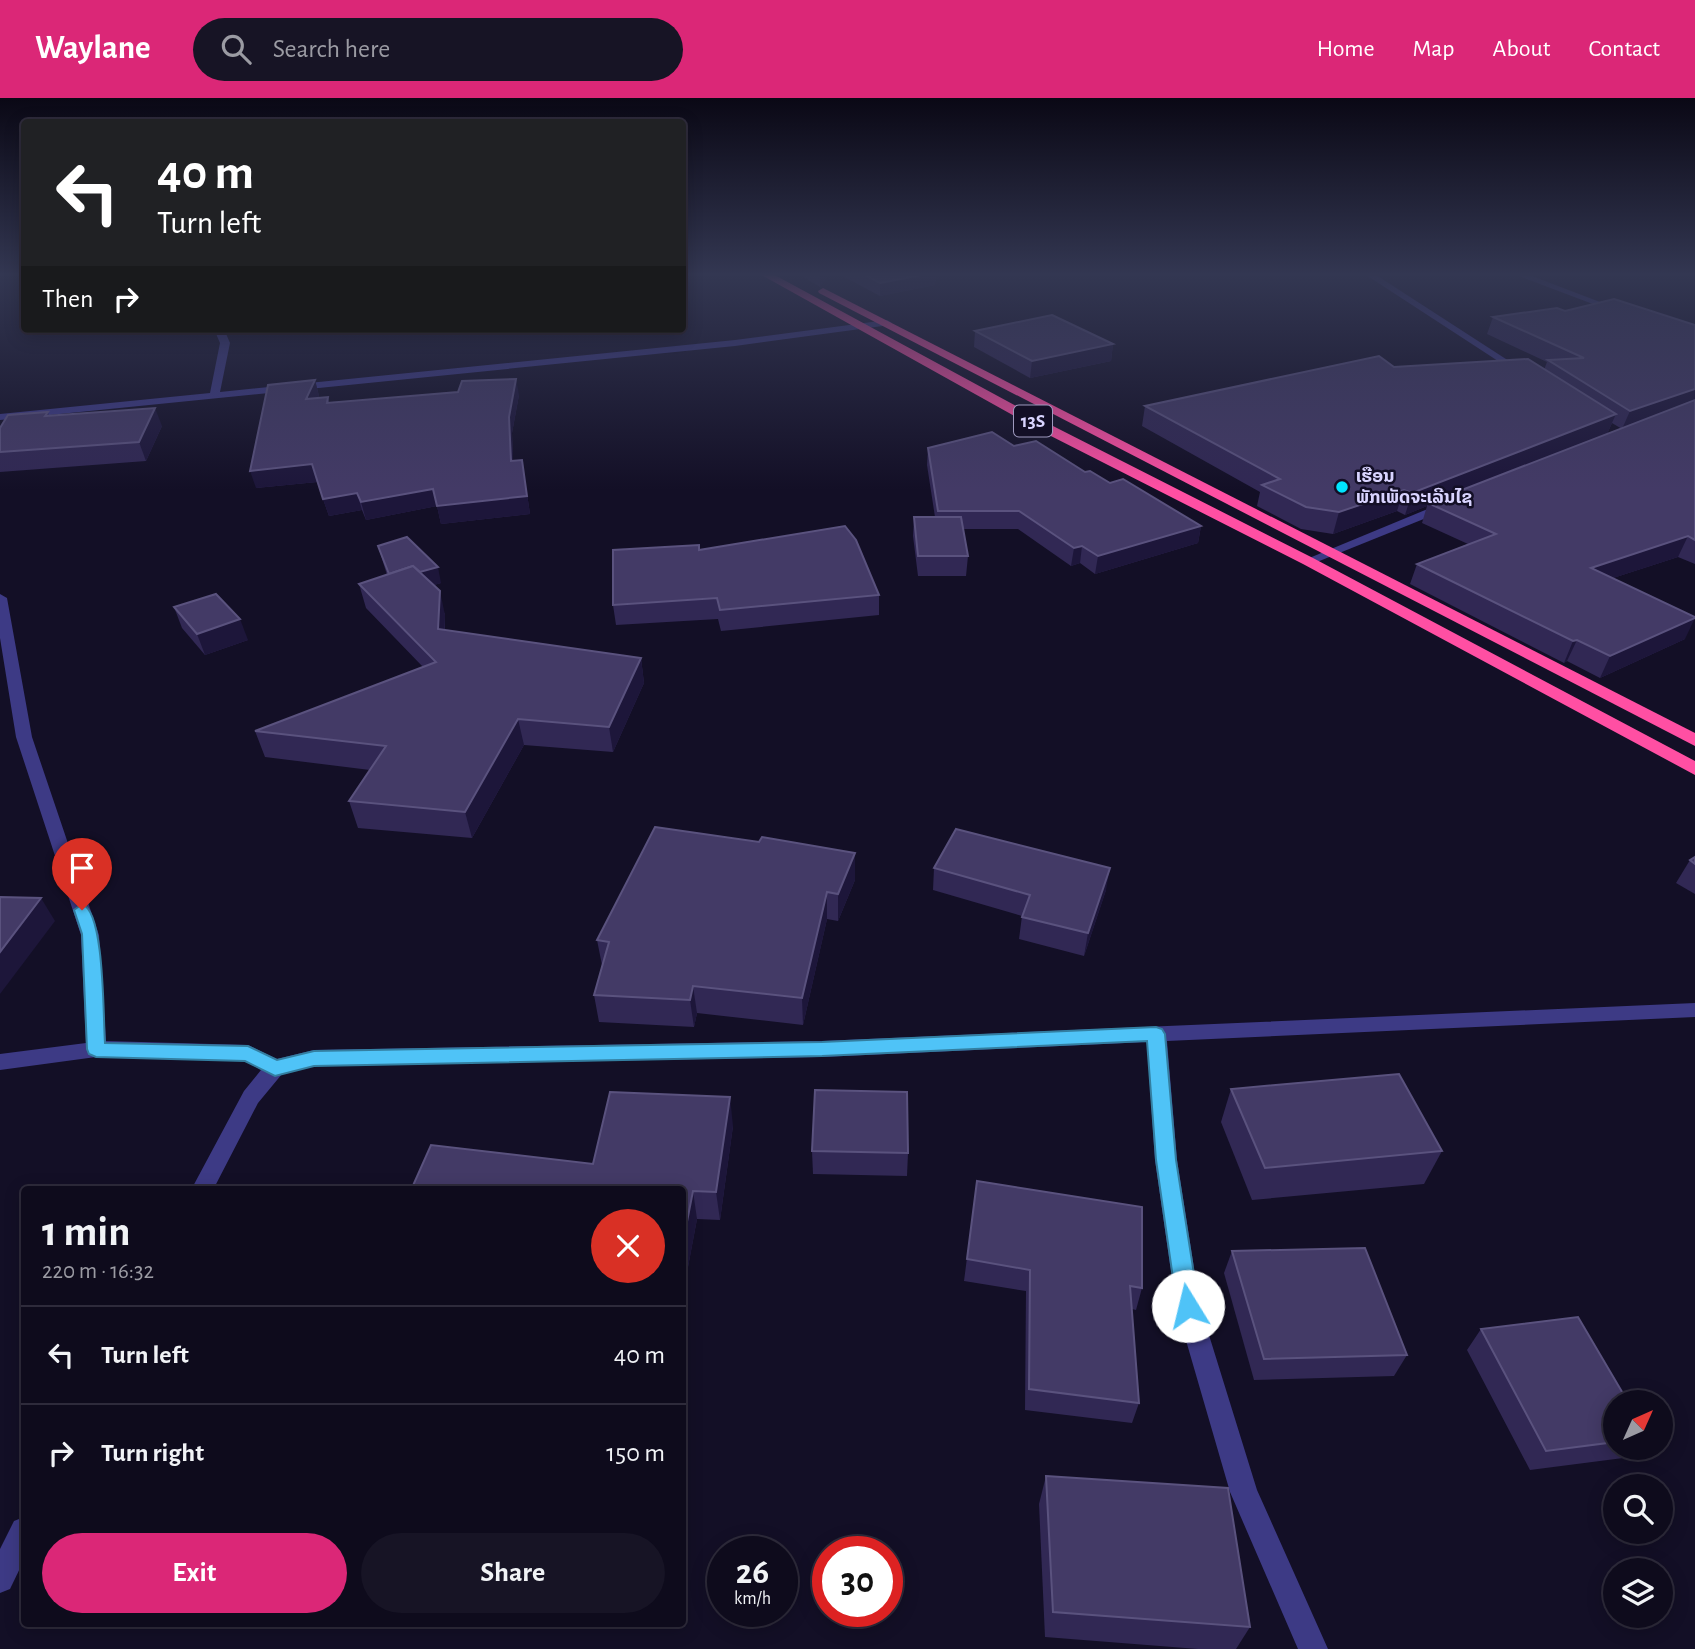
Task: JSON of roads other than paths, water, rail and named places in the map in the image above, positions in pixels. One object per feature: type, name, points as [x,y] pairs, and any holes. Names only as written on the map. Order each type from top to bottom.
[{"type":"highway","name":"13S","points":[[894,345],[1048,429],[1308,561],[1695,769]]},
{"type":"highway","name":"13S","points":[[929,345],[1695,740]]},
{"type":"street","points":[[215,394],[225,345]]},
{"type":"street","points":[[3,422],[14,416],[215,394],[711,345]]},
{"type":"street","points":[[1480,345],[1529,377]]},
{"type":"street","points":[[1308,561],[1456,501]]},
{"type":"street","points":[[0,598],[24,737],[90,934],[96,1049]]},
{"type":"street","points":[[204,1186],[251,1097],[275,1068],[314,1058],[822,1049],[1695,1010]]},
{"type":"street","points":[[1156,1034],[1166,1160],[1188,1306],[1244,1492],[1313,1649]]},
{"type":"street","points":[[0,1062],[96,1049],[248,1054],[275,1068]]},
{"type":"street","points":[[0,1578],[21,1537]]},
{"type":"place","name":"ເຮືອນ ພັກເພັດຈະເລີນໄຊ","points":[[1342,487]]}]
